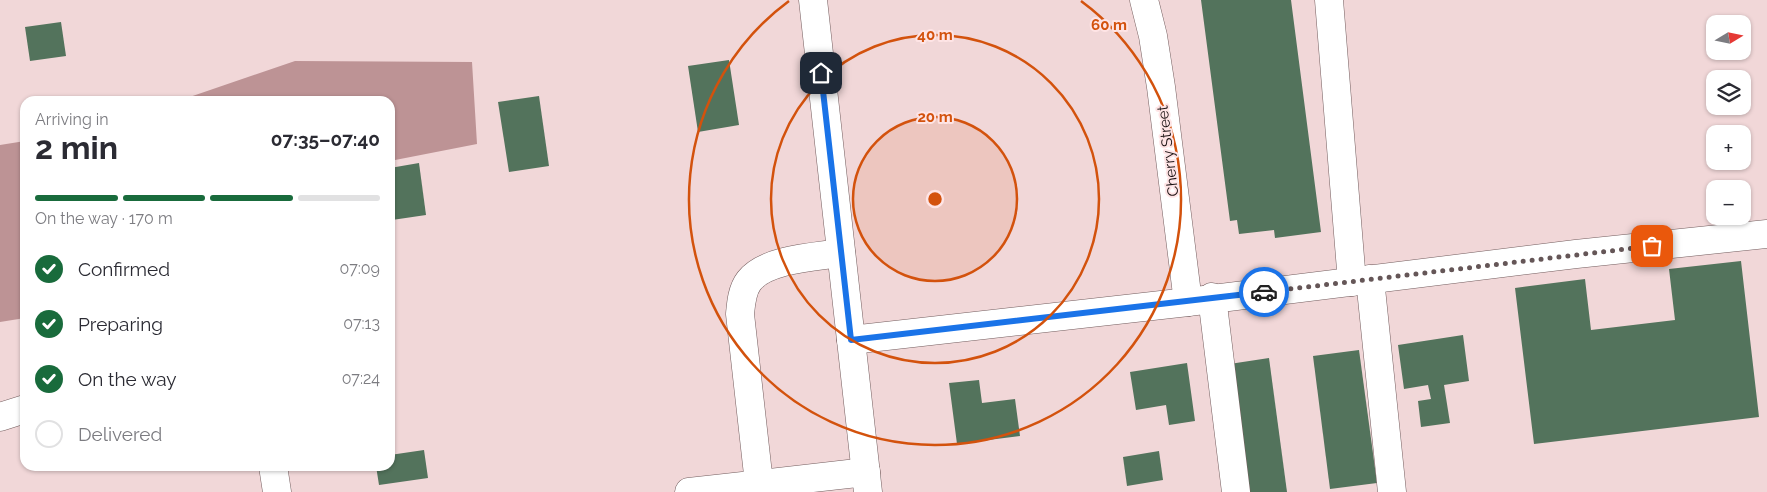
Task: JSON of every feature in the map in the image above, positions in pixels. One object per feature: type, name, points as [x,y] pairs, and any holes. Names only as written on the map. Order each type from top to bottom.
[{"type":"street","points":[[689,492],[867,482],[813,0]]},
{"type":"street","name":"Cherry Street","points":[[1144,0],[1153,36],[1236,492]]},
{"type":"street","points":[[1330,0],[1361,280],[1392,492]]},
{"type":"street","points":[[851,340],[1576,254],[1767,234]]},
{"type":"street","points":[[760,488],[740,314],[742,296],[749,281],[763,269],[780,263],[841,253]]},
{"type":"street","points":[[0,417],[20,411]]},
{"type":"street","points":[[274,471],[277,492]]},
{"type":"shaded area","points":[[295,61],[472,62],[477,144],[395,160],[395,96],[193,96]]},
{"type":"shaded area","points":[[20,142],[20,319],[0,322],[0,145]]},
{"type":"building","points":[[1201,0],[1291,0],[1321,232],[1275,238],[1274,230],[1239,234],[1237,220],[1230,221]]},
{"type":"building","points":[[61,22],[66,56],[30,61],[25,27]]},
{"type":"building","points":[[729,60],[739,125],[698,132],[688,66]]},
{"type":"building","points":[[539,96],[549,166],[509,172],[498,102]]},
{"type":"building","points":[[419,163],[426,215],[395,220],[395,167]]},
{"type":"building","points":[[1741,261],[1759,417],[1534,444],[1515,288],[1585,279],[1591,330],[1675,320],[1669,269]]},
{"type":"building","points":[[1463,335],[1469,381],[1444,385],[1450,423],[1421,427],[1418,401],[1431,399],[1428,385],[1404,389],[1398,345]]},
{"type":"building","points":[[1359,350],[1377,483],[1330,489],[1313,356]]},
{"type":"building","points":[[1269,358],[1287,492],[1240,492],[1223,365]]},
{"type":"building","points":[[1187,363],[1195,421],[1169,425],[1166,405],[1136,410],[1130,372]]},
{"type":"building","points":[[979,380],[982,403],[1015,399],[1020,436],[957,444],[949,383]]},
{"type":"building","points":[[424,450],[428,478],[379,485],[377,471],[395,471],[395,454]]},
{"type":"building","points":[[1159,451],[1163,480],[1127,486],[1123,457]]},
{"type":"way so far","points":[[1264,292],[1652,246]]},
{"type":"route","points":[[821,73],[851,340],[1030,321],[1264,292]]}]
